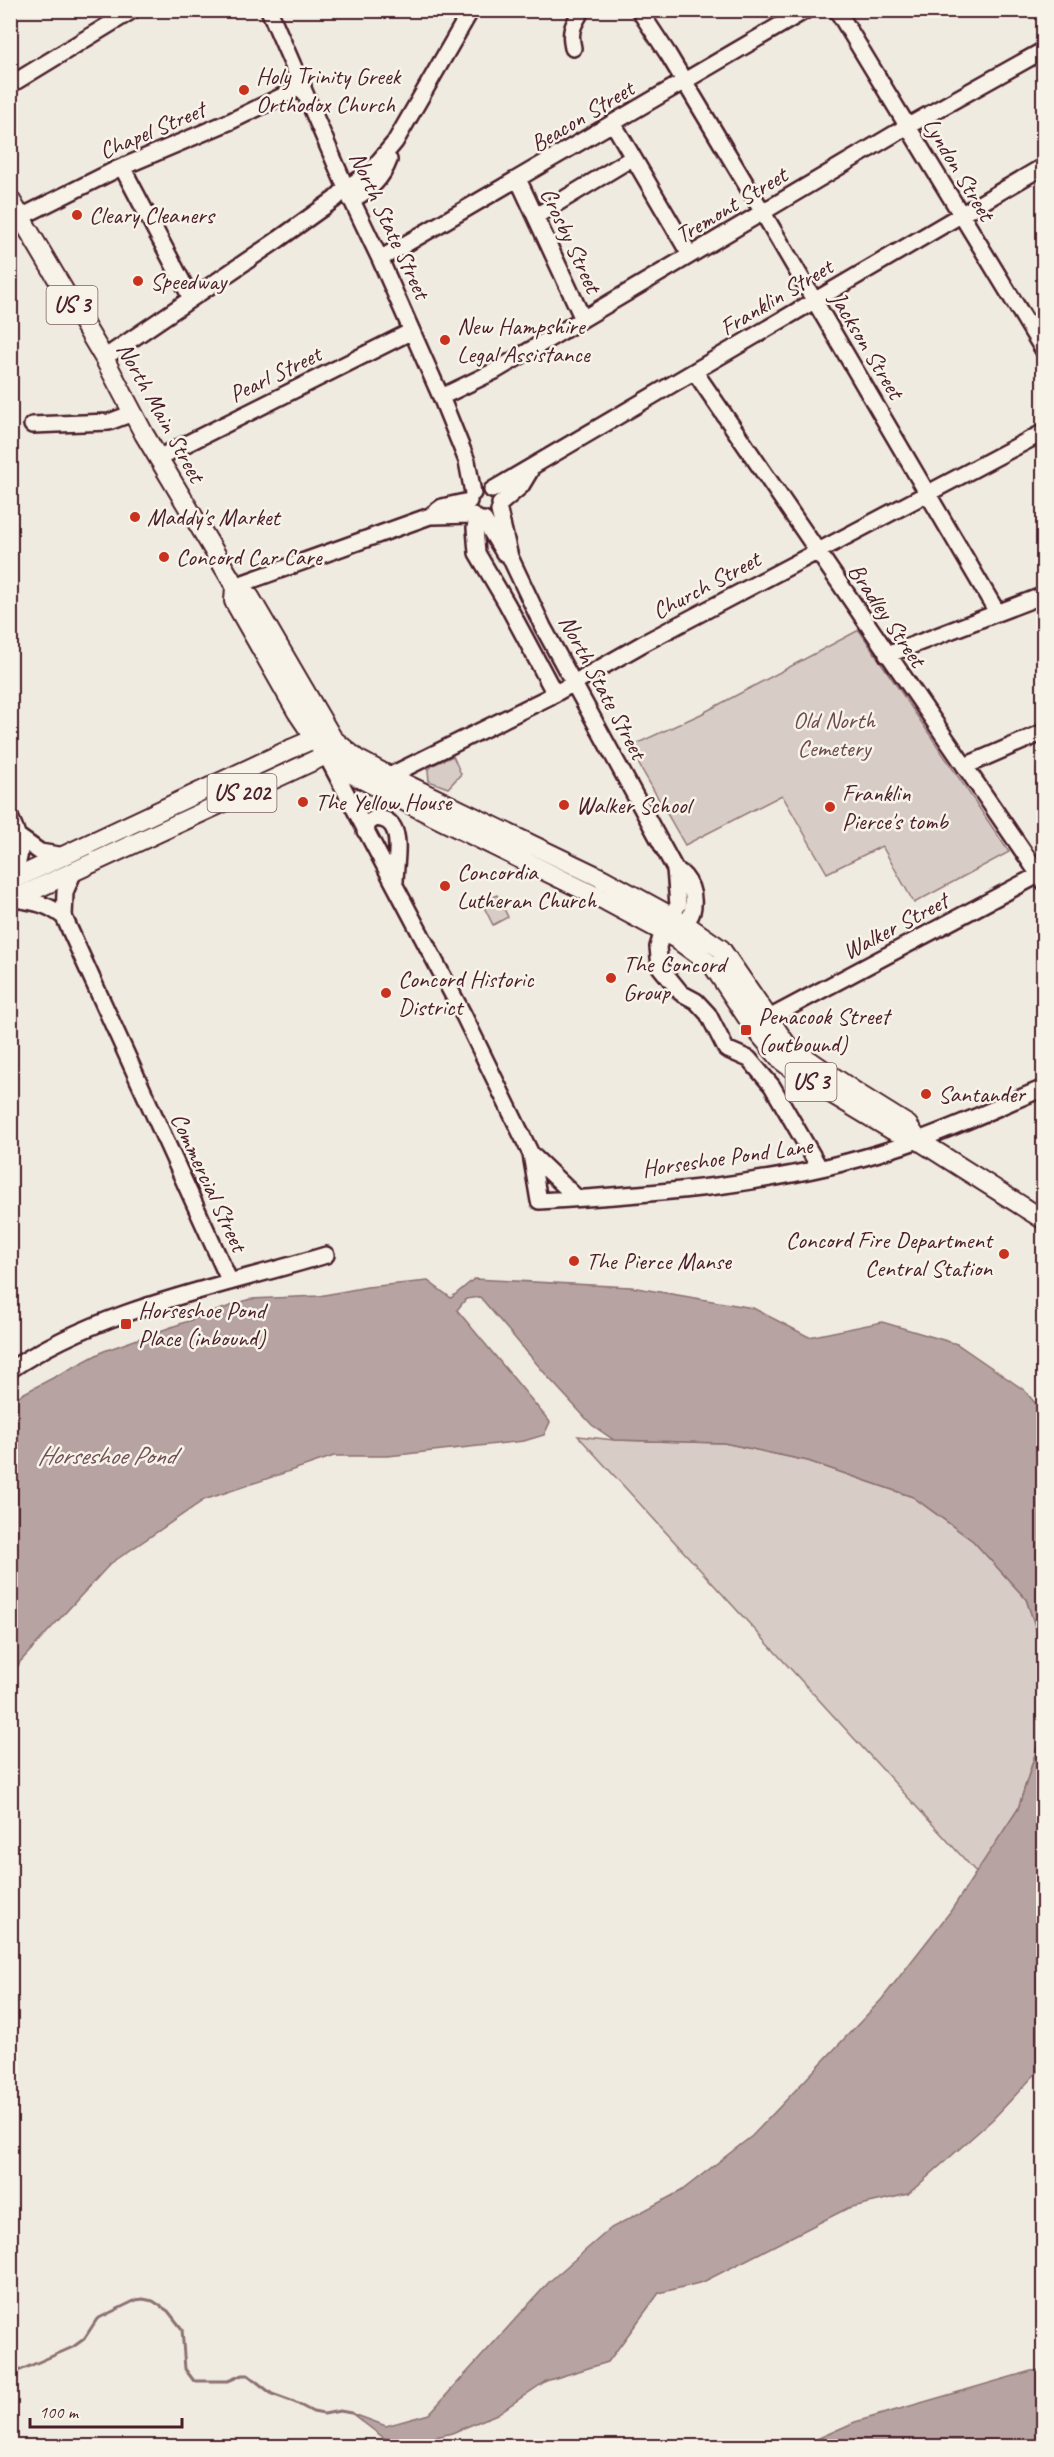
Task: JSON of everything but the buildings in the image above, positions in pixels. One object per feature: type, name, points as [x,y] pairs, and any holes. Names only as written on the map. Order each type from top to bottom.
[{"type":"main road","name":"North Main Street","points":[[10,199],[104,358],[158,458],[235,586],[250,597],[329,747]]},
{"type":"main road","name":"North Main Street","points":[[235,586],[234,601],[314,739]]},
{"type":"main road","name":"US 3","points":[[314,739],[601,878],[674,927],[712,966],[752,1025],[782,1061],[799,1074],[892,1130],[918,1140],[1044,1220]]},
{"type":"main road","name":"US 202","points":[[156,823],[314,739]]},
{"type":"main road","name":"US 3","points":[[329,747],[350,773],[435,817],[721,949],[787,1045],[850,1089],[908,1125],[918,1140]]},
{"type":"main road","name":"US 202","points":[[13,900],[70,864],[156,823],[329,747]]},
{"type":"main road","name":"US 202","points":[[11,881],[70,864]]},
{"type":"street","points":[[10,85],[133,10]]},
{"type":"street","name":"North State Street","points":[[269,10],[441,397],[467,461],[479,504],[503,552],[510,557]]},
{"type":"street","points":[[104,358],[307,219],[349,194],[394,142],[471,10]]},
{"type":"street","points":[[573,48],[571,28],[582,10]]},
{"type":"street","name":"Jackson Street","points":[[639,10],[930,494],[997,612]]},
{"type":"street","name":"Beacon Street","points":[[380,259],[806,10]]},
{"type":"street","name":"Lyndon Street","points":[[837,10],[1044,351]]},
{"type":"street","name":"Tremont Street","points":[[441,397],[495,371],[907,127],[1044,50]]},
{"type":"street","name":"Chapel Street","points":[[21,217],[122,167],[303,86]]},
{"type":"street","points":[[614,123],[632,158],[690,255]]},
{"type":"street","points":[[536,216],[632,158]]},
{"type":"street","name":"Franklin Street","points":[[235,586],[430,516],[479,504],[532,469],[1044,166]]},
{"type":"street","points":[[122,167],[192,298]]},
{"type":"street","name":"Crosby Street","points":[[518,179],[583,319]]},
{"type":"street","name":"Pearl Street","points":[[158,458],[412,331]]},
{"type":"street","name":"Bradley Street","points":[[695,372],[887,655],[1042,876]]},
{"type":"street","points":[[32,425],[109,422],[133,412]]},
{"type":"street","name":"Church Street","points":[[389,776],[555,694],[817,551],[930,494],[1044,432]]},
{"type":"street","name":"Franklin Street","points":[[479,504],[493,518],[521,486],[532,469]]},
{"type":"street","name":"North State Street","points":[[479,504],[498,496],[510,557],[572,683],[675,869],[686,875],[691,884],[692,912],[674,927]]},
{"type":"street","points":[[479,504],[475,528],[477,553],[507,603],[555,694]]},
{"type":"street","points":[[887,655],[1044,594]]},
{"type":"street","points":[[965,766],[1044,732]]},
{"type":"street","name":"North Main Street","points":[[329,747],[365,831],[464,1016],[531,1154],[539,1201]]},
{"type":"street","points":[[10,817],[19,837],[21,854],[11,881]]},
{"type":"street","name":"North Main Street","points":[[365,831],[369,822],[376,818],[387,820],[394,827],[395,885]]},
{"type":"street","points":[[19,837],[40,852],[70,864],[65,892],[64,917]]},
{"type":"street","name":"Walker Street","points":[[767,1019],[1042,876]]},
{"type":"street","points":[[13,900],[38,902],[51,907],[64,917]]},
{"type":"street","name":"Commercial Street","points":[[10,1370],[56,1344],[93,1327],[230,1282],[64,917]]},
{"type":"street","points":[[674,927],[660,957],[660,967],[681,993],[696,1001],[708,1014],[726,1049],[749,1059],[772,1086],[819,1167]]},
{"type":"street","name":"Horseshoe Pond Lane","points":[[539,1201],[731,1184],[858,1159],[918,1140],[1044,1088]]},
{"type":"street","name":"North Main Street","points":[[531,1154],[577,1198]]},
{"type":"street","points":[[230,1282],[326,1254]]},
{"type":"green space","name":"Old North Cemetery","points":[[859,630],[1009,852],[914,903],[882,846],[827,873],[782,795],[685,845],[629,747],[701,714]]},
{"type":"green space","points":[[453,756],[461,774],[448,788],[429,781],[428,770],[433,765]]},
{"type":"green space","points":[[497,895],[508,917],[493,925],[482,903]]},
{"type":"green space","points":[[578,1436],[614,1440],[724,1443],[808,1461],[913,1497],[973,1541],[1026,1599],[1044,1650],[1043,1729],[1018,1809],[977,1873]]},
{"type":"water","name":"Horseshoe Pond","points":[[474,1279],[631,1287],[753,1308],[809,1337],[882,1322],[957,1344],[1024,1390],[1043,1412],[1043,1650],[1026,1599],[973,1541],[913,1497],[808,1461],[724,1443],[614,1440],[592,1425],[480,1297],[466,1299],[457,1310],[550,1422],[544,1435],[524,1441],[388,1456],[334,1456],[204,1500],[110,1564],[20,1662],[11,1681],[11,1400],[104,1351],[250,1299],[319,1296],[367,1287],[428,1281],[451,1298]]},
{"type":"water","points":[[1043,1729],[1043,2066],[992,2120],[908,2194],[848,2208],[703,2282],[659,2293],[608,2362],[546,2381],[497,2414],[452,2433],[412,2443],[384,2438],[351,2413],[386,2426],[429,2414],[550,2281],[611,2228],[681,2191],[752,2136],[882,1999],[950,1912],[1018,1809]]},
{"type":"water","points":[[1043,2370],[1043,2446],[801,2446],[855,2422],[1031,2371]]},
{"type":"waterway","points":[[10,2385],[16,2372],[73,2347],[84,2339],[97,2319],[136,2300],[143,2299],[153,2301],[168,2311],[182,2329],[185,2369],[194,2381],[228,2381],[248,2375],[272,2394],[313,2412],[351,2413]]},
{"type":"place","name":"Holy Trinity Greek Orthodox Church","points":[[244,90]]},
{"type":"place","name":"Cleary Cleaners","points":[[77,215]]},
{"type":"place","name":"Speedway","points":[[138,281]]},
{"type":"place","name":"New Hampshire Legal Assistance","points":[[445,340]]},
{"type":"place","name":"Maddy's Market","points":[[135,517]]},
{"type":"place","name":"Concord Car Care","points":[[164,557]]},
{"type":"place","name":"The Yellow House","points":[[303,802]]},
{"type":"place","name":"Walker School","points":[[564,805]]},
{"type":"place","name":"Franklin Pierce's tomb","points":[[830,807]]},
{"type":"place","name":"Concordia Lutheran Church","points":[[445,886]]},
{"type":"place","name":"The Concord Group","points":[[611,978]]},
{"type":"place","name":"Concord Historic District","points":[[386,993]]},
{"type":"place","name":"Penacook Street (outbound)","points":[[746,1030]]},
{"type":"place","name":"Santander","points":[[926,1094]]},
{"type":"place","name":"Concord Fire Department Central Station","points":[[1004,1254]]},
{"type":"place","name":"The Pierce Manse","points":[[574,1261]]},
{"type":"place","name":"Horseshoe Pond Place (inbound)","points":[[126,1324]]}]
